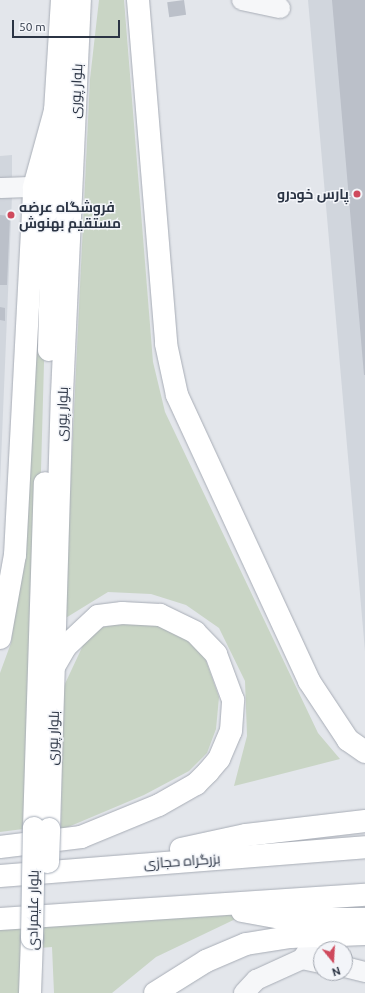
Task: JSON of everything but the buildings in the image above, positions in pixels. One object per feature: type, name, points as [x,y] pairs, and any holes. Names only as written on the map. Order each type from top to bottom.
[{"type":"main road","name":"بلوار پوری","points":[[42,828],[55,111],[62,0]]},
{"type":"main road","name":"بلوار پوری","points":[[42,828],[55,665],[62,394],[80,0]]},
{"type":"main road","points":[[138,0],[166,344],[177,395],[310,681],[336,725],[348,740],[365,752]]},
{"type":"main road","points":[[0,638],[15,555],[34,187],[55,111]]},
{"type":"main road","points":[[0,847],[80,837],[159,805],[196,784],[208,772],[219,759],[231,731],[233,700],[216,654],[195,632],[166,617],[141,612],[98,616],[66,646],[55,665]]},
{"type":"main road","points":[[93,867],[246,835],[365,821]]},
{"type":"main road","name":"بلوار علیمرادی","points":[[42,828],[39,938],[42,993]]},
{"type":"main road","name":"بزرگراه حجازی","points":[[0,876],[93,867],[365,847]]},
{"type":"main road","points":[[0,919],[365,895]]},
{"type":"main road","points":[[208,905],[287,919],[365,919]]},
{"type":"main road","points":[[156,993],[206,961],[246,944],[318,936],[365,934]]},
{"type":"main road","name":"بلوار علیمرادی","points":[[30,993],[32,966],[39,938]]},
{"type":"lane","points":[[242,0],[280,8]]},
{"type":"lane","points":[[0,188],[34,187]]},
{"type":"lane","points":[[244,993],[256,980],[312,961],[318,936]]},
{"type":"lane","points":[[353,969],[365,972]]},
{"type":"shaded area","name":"پارس خودرو","points":[[308,0],[365,0],[365,651]]},
{"type":"shaded area","points":[[12,155],[12,196],[0,485],[0,156]]},
{"type":"green space","points":[[99,0],[124,0],[153,362],[165,412],[318,733],[340,759],[234,786],[247,736],[245,681],[219,628],[186,605],[151,594],[108,592],[64,619],[90,79]]},
{"type":"green space","points":[[48,220],[31,828],[0,832],[0,673],[11,643],[23,559],[39,237]]},
{"type":"green space","points":[[132,621],[163,623],[186,636],[204,655],[219,697],[216,729],[207,753],[189,771],[144,795],[61,830],[63,688],[86,639],[103,627]]},
{"type":"green space","points":[[246,914],[156,957],[112,993],[54,993],[52,947],[27,949],[23,993],[0,993],[0,928]]},
{"type":"place","name":"پارس خودرو","points":[[357,194]]},
{"type":"place","name":"فروشگاه عرضه مستقیم بهنوش","points":[[11,215]]}]
